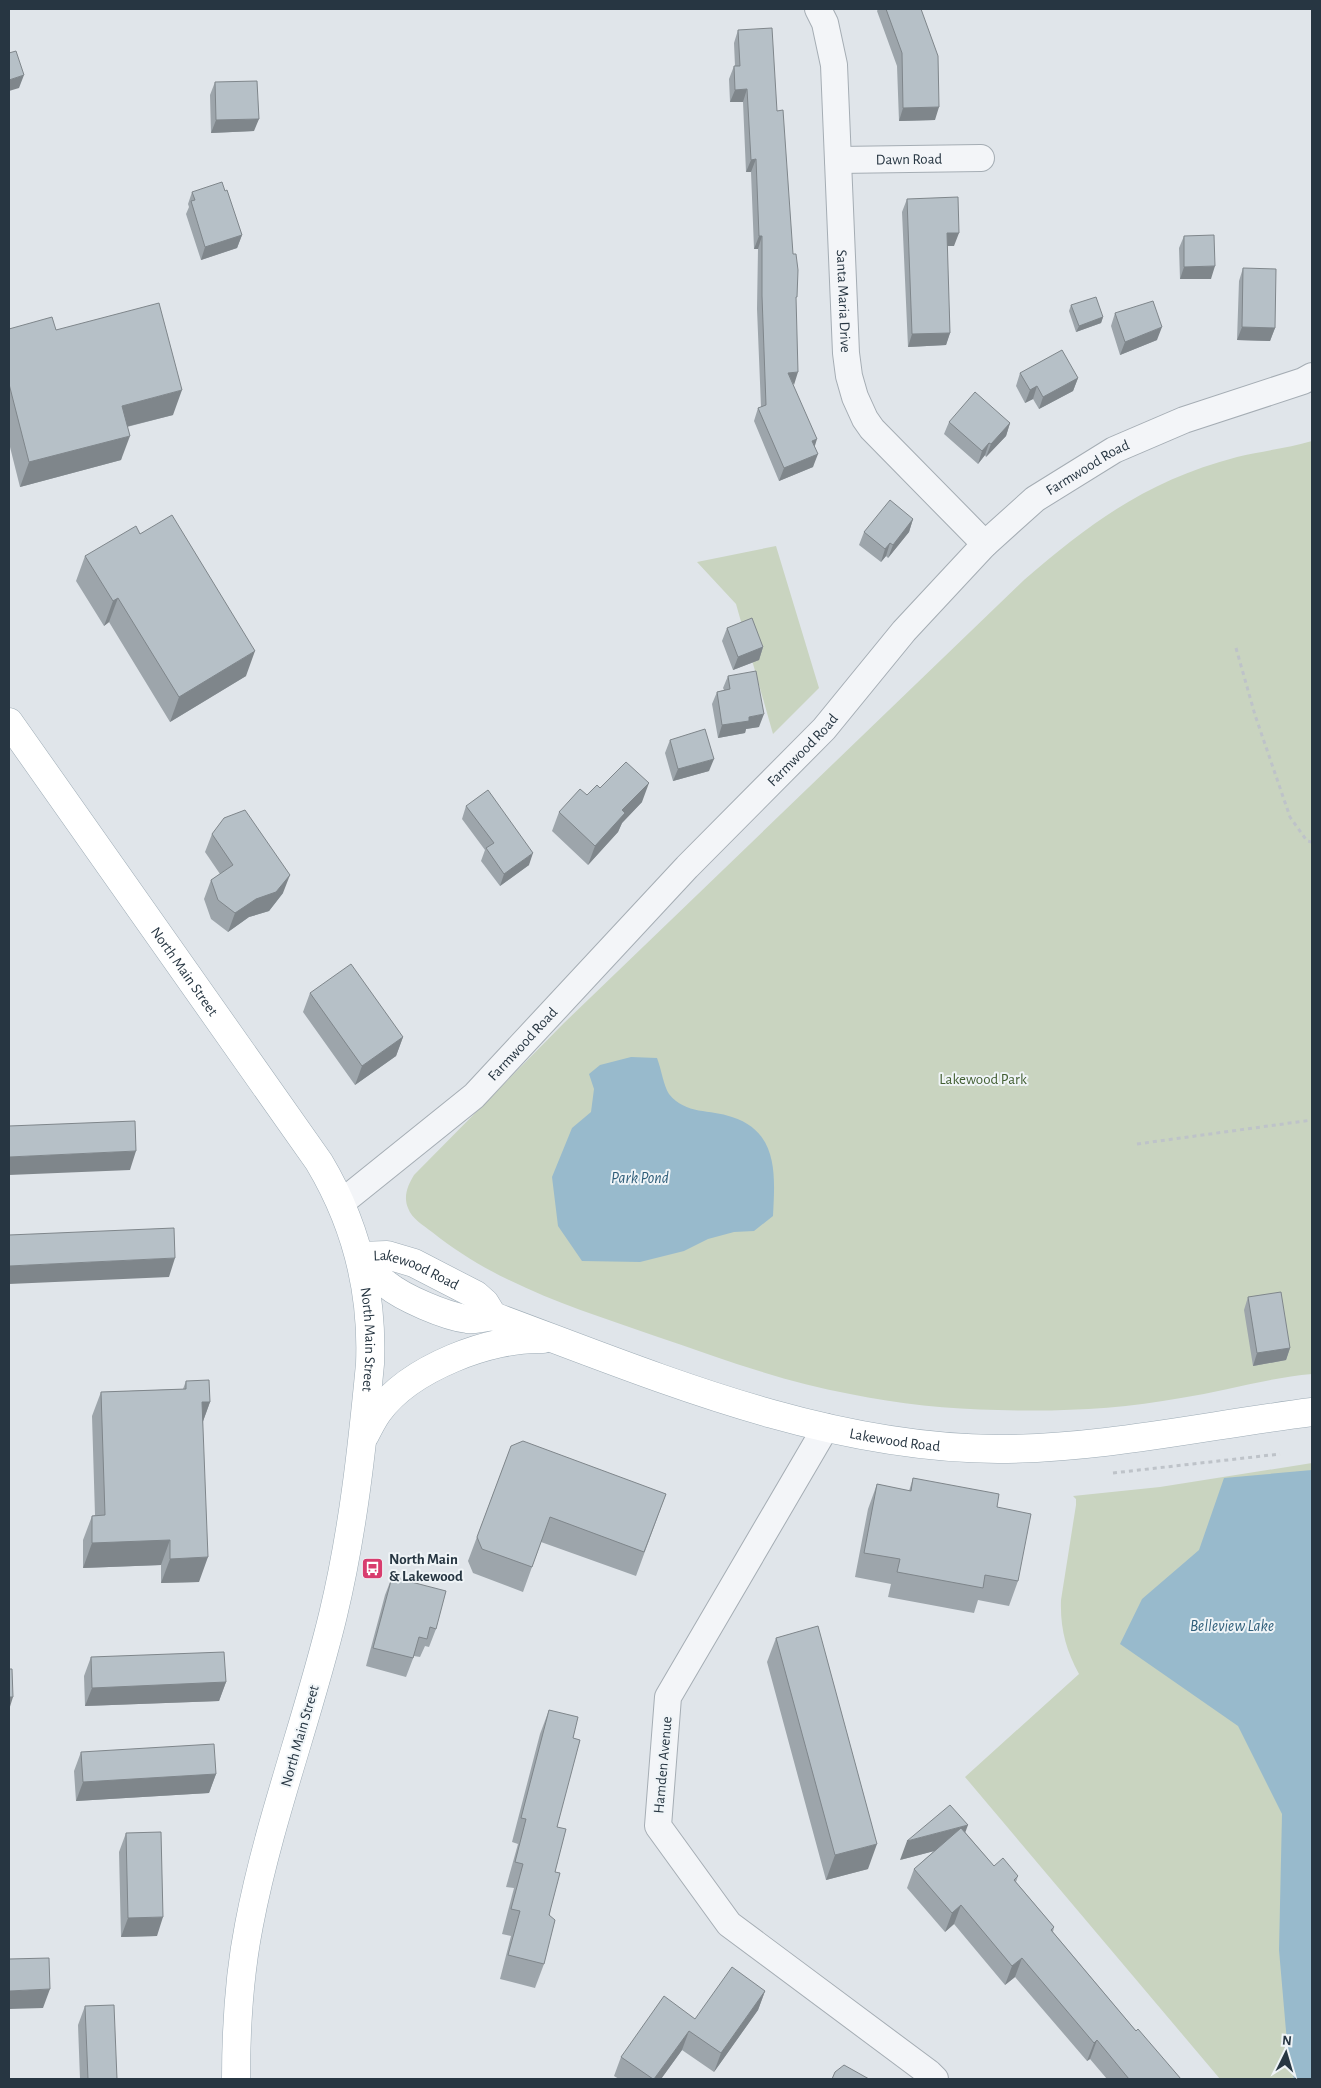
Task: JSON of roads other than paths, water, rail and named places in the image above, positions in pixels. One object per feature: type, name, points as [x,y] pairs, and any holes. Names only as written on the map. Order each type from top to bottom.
[{"type":"main road","name":"North Main Street","points":[[11,729],[319,1162],[341,1203],[360,1256],[367,1293],[370,1343],[353,1519],[333,1614],[270,1841],[249,1926],[240,1992],[236,2079]]},
{"type":"main road","name":"Lakewood Road","points":[[360,1256],[385,1284],[420,1303],[465,1319],[474,1320],[493,1316],[739,1404],[826,1427],[900,1441],[966,1448],[1031,1448],[1108,1441],[1312,1412]]},
{"type":"main road","points":[[362,1441],[379,1410],[389,1400],[416,1379],[446,1361],[478,1349],[513,1340],[543,1339],[562,1342]]},
{"type":"street","name":"Santa Maria Drive","points":[[818,9],[825,24],[834,65],[846,353],[849,376],[855,397],[865,419],[882,441],[984,544]]},
{"type":"street","name":"Dawn Road","points":[[838,160],[981,158]]},
{"type":"street","name":"Farmwood Road","points":[[341,1203],[474,1096],[687,867],[824,729],[904,631],[984,544],[1035,499],[1114,450],[1184,420],[1303,381],[1312,376]]},
{"type":"street","name":"Hamden Avenue","points":[[826,1427],[668,1697],[658,1826],[729,1924],[930,2073],[935,2079]]},
{"type":"water","name":"Park Pond","points":[[631,1057],[657,1058],[667,1091],[676,1101],[691,1108],[732,1117],[747,1124],[759,1133],[771,1157],[774,1186],[773,1216],[754,1231],[734,1232],[708,1239],[684,1251],[640,1262],[582,1261],[558,1226],[552,1177],[572,1128],[591,1112],[594,1089],[589,1074],[600,1065]]},
{"type":"water","name":"Belleview Lake","points":[[1312,1470],[1312,2079],[1294,2079],[1288,2054],[1279,1950],[1282,1814],[1238,1726],[1120,1644],[1142,1599],[1199,1550],[1224,1478]]},
{"type":"place","name":"North Main & Lakewood","points":[[373,1568]]},
{"type":"park label","name":"Lakewood Park","points":[[983,1079]]}]
